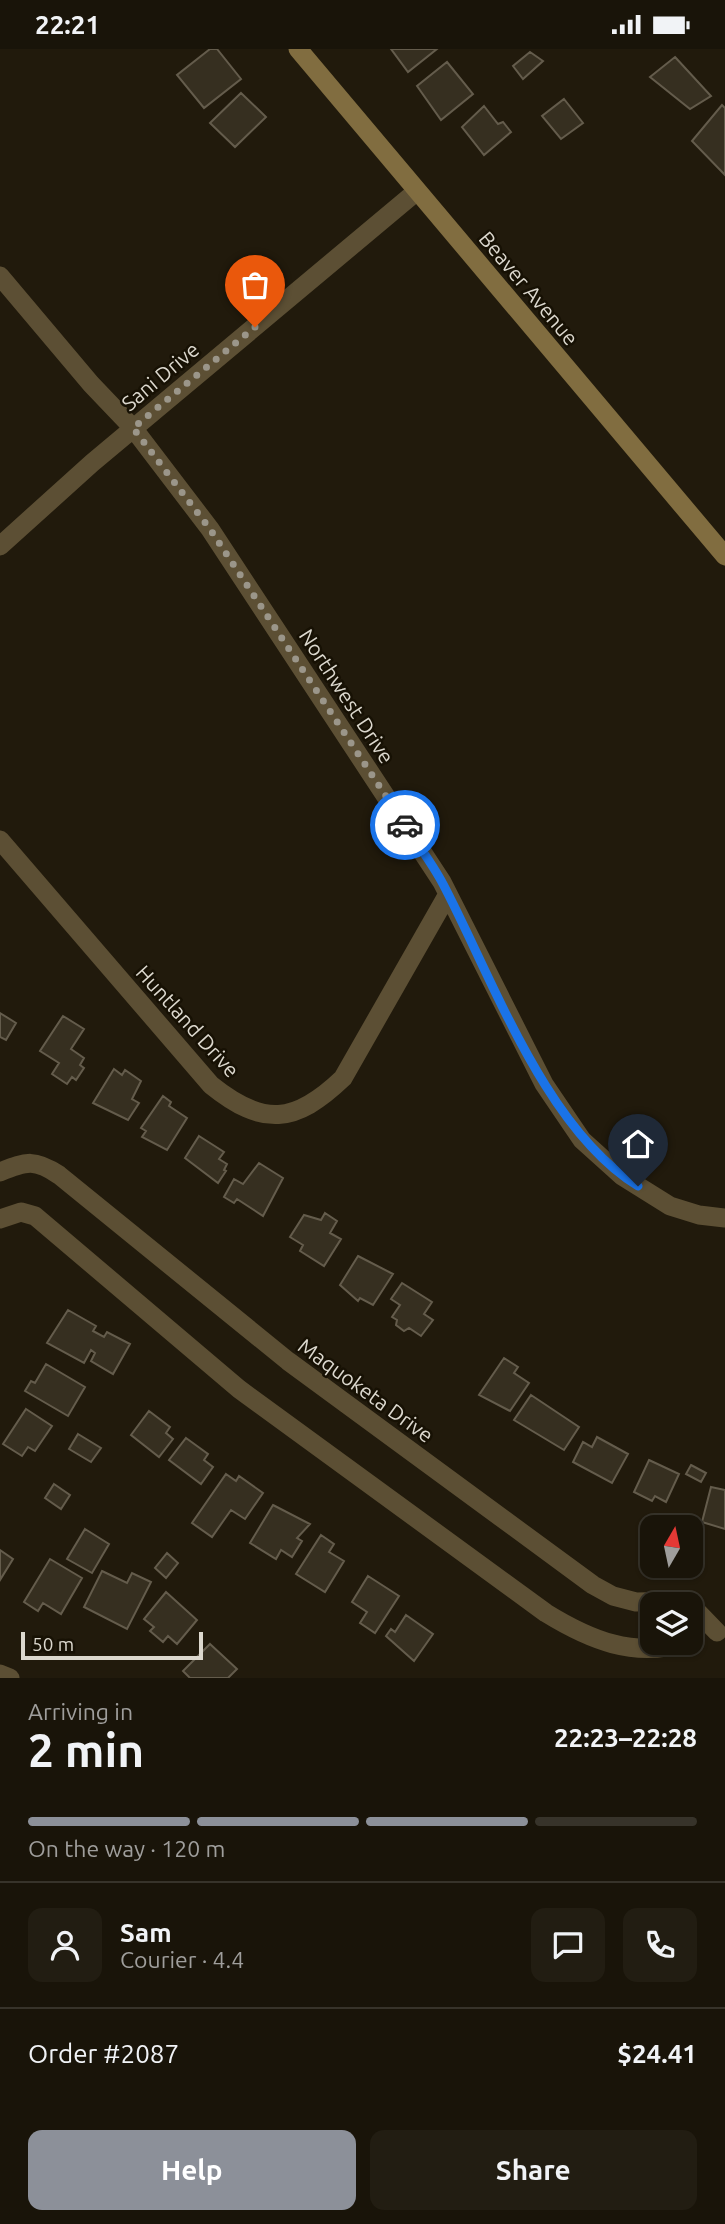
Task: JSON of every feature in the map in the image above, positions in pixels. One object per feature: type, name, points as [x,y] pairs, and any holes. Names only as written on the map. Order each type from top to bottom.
[{"type":"main road","name":"Beaver Avenue","points":[[298,49],[725,556]]},
{"type":"street","name":"Sani Drive","points":[[0,546],[133,428],[417,191]]},
{"type":"street","name":"Northwest Drive","points":[[0,277],[91,384],[133,428],[210,529],[447,894],[544,1084],[582,1140],[622,1176],[670,1206],[699,1215],[725,1218]]},
{"type":"street","name":"Huntland Drive","points":[[0,841],[211,1085],[237,1106],[253,1112],[279,1115],[303,1109],[318,1102],[342,1077],[447,894]]},
{"type":"street","name":"Maquoketa Drive","points":[[0,1171],[21,1163],[40,1163],[59,1175],[288,1361],[593,1585],[613,1596],[636,1602],[687,1601],[721,1632]]},
{"type":"street","points":[[0,1219],[21,1212],[35,1216],[239,1389],[546,1613],[580,1634],[608,1645],[640,1648]]},
{"type":"street","name":"Maquoketa Drive","points":[[703,1637],[721,1632]]},
{"type":"street","points":[[0,1674],[10,1678]]},
{"type":"building","points":[[210,49],[217,49],[241,79],[204,108],[177,75]]},
{"type":"building","points":[[391,49],[437,49],[408,72]]},
{"type":"building","points":[[530,52],[543,61],[523,79],[513,66]]},
{"type":"building","points":[[675,57],[711,96],[690,109],[650,77]]},
{"type":"building","points":[[447,62],[473,94],[441,120],[417,86]]},
{"type":"building","points":[[241,93],[266,117],[235,147],[210,123]]},
{"type":"building","points":[[564,99],[583,123],[561,139],[542,116]]},
{"type":"building","points":[[722,105],[725,108],[725,175],[692,141]]},
{"type":"building","points":[[484,106],[498,124],[503,122],[511,132],[484,155],[462,127]]},
{"type":"building","points":[[0,1013],[16,1023],[6,1040],[0,1037]]},
{"type":"building","points":[[63,1016],[84,1029],[71,1049],[84,1058],[80,1065],[84,1068],[76,1080],[72,1077],[67,1084],[52,1074],[59,1063],[40,1051]]},
{"type":"building","points":[[114,1069],[122,1075],[125,1070],[141,1081],[132,1099],[139,1103],[128,1120],[93,1103]]},
{"type":"building","points":[[163,1096],[171,1102],[169,1106],[187,1118],[167,1150],[142,1137],[146,1131],[141,1128]]},
{"type":"building","points":[[199,1136],[224,1152],[219,1159],[227,1164],[224,1170],[226,1171],[218,1183],[185,1158]]},
{"type":"building","points":[[259,1163],[283,1178],[263,1216],[237,1199],[234,1203],[224,1197],[234,1179],[243,1184]]},
{"type":"building","points":[[325,1213],[337,1221],[330,1233],[341,1239],[324,1266],[300,1251],[303,1245],[290,1237],[304,1215],[321,1220]]},
{"type":"building","points":[[358,1256],[393,1274],[373,1305],[360,1298],[358,1301],[340,1285]]},
{"type":"building","points":[[402,1283],[432,1302],[424,1314],[433,1320],[421,1336],[409,1328],[404,1331],[396,1325],[397,1320],[392,1317],[400,1305],[391,1299]]},
{"type":"building","points":[[68,1310],[96,1326],[93,1331],[104,1337],[107,1332],[130,1344],[113,1374],[91,1361],[95,1353],[91,1350],[84,1363],[47,1343]]},
{"type":"building","points":[[504,1358],[518,1367],[514,1373],[529,1383],[510,1411],[479,1395]]},
{"type":"building","points":[[46,1364],[85,1387],[68,1416],[25,1391],[31,1381],[35,1383]]},
{"type":"building","points":[[531,1395],[579,1427],[564,1450],[514,1420]]},
{"type":"building","points":[[26,1409],[52,1426],[35,1451],[28,1447],[22,1456],[3,1444]]},
{"type":"building","points":[[149,1411],[170,1427],[166,1433],[173,1439],[159,1457],[131,1435]]},
{"type":"building","points":[[78,1434],[101,1448],[91,1462],[69,1449]]},
{"type":"building","points":[[597,1437],[628,1454],[612,1483],[573,1462],[583,1442],[592,1447]]},
{"type":"building","points":[[186,1438],[208,1454],[204,1460],[213,1467],[201,1484],[169,1460]]},
{"type":"building","points":[[649,1460],[679,1474],[666,1502],[655,1496],[652,1501],[634,1492]]},
{"type":"building","points":[[691,1465],[706,1473],[701,1482],[686,1474]]},
{"type":"building","points":[[226,1474],[236,1481],[239,1476],[263,1493],[245,1519],[231,1510],[212,1537],[192,1523]]},
{"type":"building","points":[[54,1484],[70,1495],[61,1509],[45,1498]]},
{"type":"building","points":[[711,1487],[725,1490],[725,1529],[704,1523]]},
{"type":"building","points":[[273,1505],[310,1524],[297,1538],[302,1541],[292,1557],[281,1550],[276,1559],[250,1543]]},
{"type":"building","points":[[85,1529],[109,1544],[92,1573],[67,1559]]},
{"type":"building","points":[[321,1535],[334,1544],[329,1552],[344,1561],[325,1592],[296,1574]]},
{"type":"building","points":[[0,1550],[13,1559],[0,1580]]},
{"type":"building","points":[[167,1553],[178,1563],[166,1578],[155,1568]]},
{"type":"building","points":[[50,1559],[82,1578],[61,1614],[43,1603],[38,1611],[24,1602]]},
{"type":"building","points":[[102,1571],[127,1583],[132,1573],[151,1582],[127,1629],[84,1607]]},
{"type":"building","points":[[368,1576],[399,1596],[375,1633],[360,1623],[367,1612],[352,1602]]},
{"type":"building","points":[[166,1592],[197,1620],[177,1644],[168,1636],[163,1642],[150,1631],[154,1627],[144,1619]]},
{"type":"building","points":[[406,1615],[433,1634],[414,1661],[386,1636],[391,1629],[395,1632]]},
{"type":"building","points":[[210,1644],[237,1669],[228,1678],[190,1678],[183,1671]]},
{"type":"way so far","points":[[255,327],[133,428],[210,529],[405,825]]},
{"type":"route","points":[[405,825],[442,882],[544,1084],[582,1140],[622,1176],[638,1186]]}]
